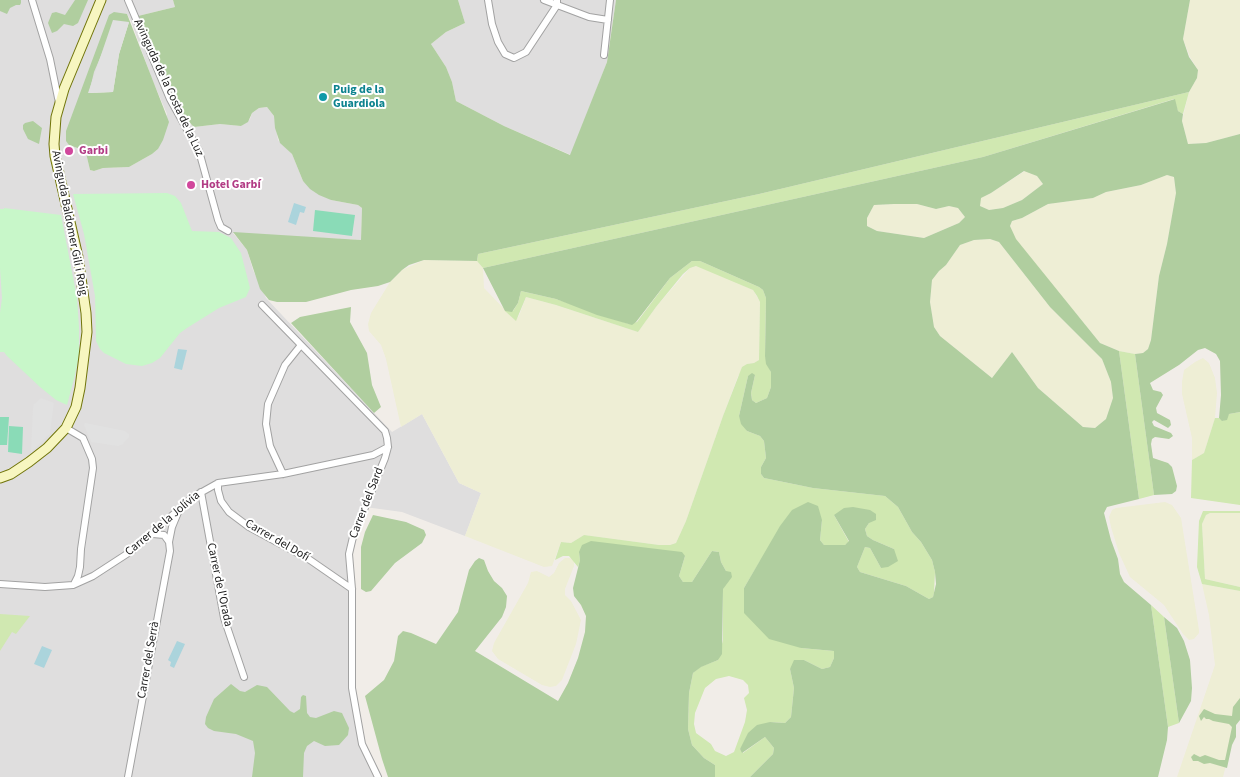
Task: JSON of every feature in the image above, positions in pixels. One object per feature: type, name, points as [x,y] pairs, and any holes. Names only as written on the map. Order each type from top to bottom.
[{"type":"street","points":[[32,0],[50,59],[60,106]]},
{"type":"street","name":"Avinguda Baldomer Gili i Roig","points":[[0,478],[11,474],[47,448],[66,428],[76,407],[87,332],[78,257],[55,156],[55,130],[64,89],[101,0]]},
{"type":"street","name":"Avinguda de la Costa de la Luz","points":[[128,0],[170,98],[199,151],[221,228],[228,231]]},
{"type":"street","points":[[488,0],[492,24],[498,42],[505,54],[514,58],[526,52],[557,3]]},
{"type":"street","points":[[544,0],[557,3],[589,17],[608,20]]},
{"type":"street","points":[[604,55],[610,0]]},
{"type":"street","points":[[262,305],[385,431],[388,447]]},
{"type":"street","points":[[283,474],[270,446],[266,424],[268,404],[285,366],[301,345]]},
{"type":"street","points":[[66,428],[83,438],[92,459],[93,468],[80,567],[73,585]]},
{"type":"street","name":"Carrer de la Jolívia","points":[[0,584],[45,587],[73,585],[93,576],[133,550],[179,509],[201,492],[218,483],[283,474],[373,455],[388,447]]},
{"type":"street","name":"Carrer del Sard","points":[[378,777],[362,744],[352,688],[352,589],[349,554],[353,537],[388,447]]},
{"type":"street","name":"Carrer del Dofí","points":[[218,483],[218,490],[222,501],[229,512],[249,527],[310,560],[352,589]]},
{"type":"street","name":"Carrer de l'Orada","points":[[201,492],[224,618],[244,677]]},
{"type":"street","name":"Carrer del Serrà","points":[[128,777],[167,567],[169,542],[179,509]]},
{"type":"street","points":[[153,534],[164,535],[169,542]]},
{"type":"street","points":[[80,567],[84,575],[93,576]]},
{"type":"shaded area","points":[[0,0],[173,0],[175,7],[138,16],[186,119],[194,127],[220,124],[241,126],[250,119],[252,113],[259,108],[267,107],[274,116],[278,140],[292,154],[303,181],[331,200],[358,205],[362,208],[361,240],[233,233],[247,250],[253,270],[266,298],[392,432],[422,414],[459,483],[481,493],[465,536],[402,512],[365,507],[349,554],[352,688],[362,744],[378,777],[0,777]],"holes":[[[119,14],[127,14],[167,114],[158,149],[152,154],[129,167],[103,168],[94,171],[90,170],[86,153],[69,145]]]},
{"type":"shaded area","points":[[458,0],[616,0],[607,62],[571,155],[504,126],[456,101],[452,82],[446,67],[431,44],[446,32],[465,23]]},
{"type":"shaded area","points":[[113,20],[129,22],[119,54],[113,92],[88,93]]},
{"type":"shaded area","points":[[41,398],[54,403],[50,434],[31,452],[33,408],[34,404]]},
{"type":"shaded area","points":[[85,423],[125,431],[129,434],[129,437],[123,444],[118,446],[91,442],[84,425]]},
{"type":"green space","points":[[0,0],[21,0],[21,3],[10,8],[7,14],[0,11]]},
{"type":"green space","points":[[75,0],[88,0],[78,23],[73,26],[64,24],[52,33],[48,23],[52,13],[56,12],[65,15]]},
{"type":"green space","points":[[173,0],[458,0],[465,23],[446,32],[431,44],[446,67],[452,82],[456,101],[504,126],[570,155],[607,62],[616,0],[1190,0],[1183,39],[1189,57],[1198,70],[1197,78],[1189,92],[759,194],[478,254],[477,261],[424,260],[409,265],[390,282],[378,286],[351,290],[306,302],[277,302],[269,300],[260,289],[247,250],[233,232],[361,240],[362,208],[358,205],[331,200],[310,189],[303,181],[292,154],[280,143],[275,128],[274,116],[267,107],[259,108],[252,113],[248,122],[241,126],[220,124],[194,127],[186,119],[138,16],[175,7]]},
{"type":"green space","points":[[1190,0],[1240,0],[1240,134],[1206,143],[1188,144],[1182,121],[1189,92],[1197,78],[1198,70],[1190,57],[1183,39]]},
{"type":"green space","points":[[114,12],[127,14],[169,122],[163,140],[158,149],[152,154],[129,167],[103,168],[94,171],[90,170],[86,153],[69,145],[66,141],[66,131],[109,15]],"holes":[[[129,22],[119,54],[113,92],[89,93],[94,72],[106,44]]]},
{"type":"green space","points":[[1189,92],[1183,114],[1178,111],[1174,99],[983,157],[483,268],[477,261],[478,254],[759,194]]},
{"type":"green space","points":[[1175,99],[1178,111],[1183,114],[1182,121],[1188,144],[1206,143],[1240,134],[1240,412],[1229,414],[1227,420],[1222,421],[1219,418],[1221,395],[1220,361],[1216,354],[1205,348],[1198,350],[1179,365],[1150,383],[1153,390],[1161,392],[1163,395],[1156,408],[1157,413],[1170,420],[1171,425],[1168,428],[1154,420],[1152,422],[1154,426],[1171,433],[1173,436],[1169,439],[1155,437],[1152,439],[1151,444],[1153,458],[1168,463],[1172,467],[1177,486],[1176,491],[1172,494],[1154,495],[1135,354],[1143,353],[1148,349],[1151,340],[1159,276],[1176,193],[1174,177],[1167,175],[1141,185],[1106,192],[1093,198],[1048,204],[1022,218],[1012,221],[1010,226],[1016,239],[1100,343],[1119,351],[1139,499],[1107,507],[1104,513],[1118,559],[1120,574],[1124,582],[1151,605],[1168,727],[1167,740],[1158,777],[750,777],[773,754],[774,748],[765,737],[742,753],[740,749],[748,733],[757,725],[770,722],[785,723],[791,717],[794,688],[790,669],[794,660],[804,660],[822,669],[830,667],[834,658],[834,651],[801,648],[769,639],[744,613],[744,588],[780,526],[792,510],[808,502],[818,506],[822,520],[820,540],[824,545],[845,545],[849,541],[834,515],[844,508],[853,507],[870,510],[876,514],[876,520],[869,523],[865,529],[867,536],[894,549],[898,561],[888,567],[881,568],[870,548],[865,547],[857,567],[860,572],[906,586],[929,599],[933,597],[936,584],[932,560],[921,542],[912,532],[898,507],[885,496],[813,488],[764,478],[761,474],[761,467],[766,458],[764,441],[760,436],[747,431],[741,424],[739,416],[748,376],[752,373],[755,375],[751,393],[752,400],[756,403],[767,398],[771,387],[771,372],[766,364],[765,356],[766,298],[763,290],[759,287],[700,261],[692,261],[670,278],[632,325],[597,315],[556,299],[521,291],[518,303],[512,312],[505,311],[483,268],[983,157]],"holes":[[[1024,171],[1037,176],[1043,184],[1022,200],[1003,208],[989,210],[980,206],[981,198]],[[917,204],[936,209],[949,206],[958,208],[965,217],[959,223],[924,238],[877,231],[867,226],[867,218],[874,205]],[[990,239],[999,242],[1050,307],[1102,359],[1111,382],[1113,398],[1106,419],[1095,428],[1083,427],[1038,388],[1012,352],[992,378],[940,336],[934,327],[930,302],[932,280],[946,265],[960,245],[974,240]]]},
{"type":"green space","points":[[33,121],[42,128],[39,144],[28,139],[23,129],[25,123]]},
{"type":"green space","points":[[1025,171],[1037,176],[1043,184],[1022,200],[1003,208],[989,210],[980,206],[980,198]]},
{"type":"green space","points":[[1167,175],[1174,177],[1176,193],[1159,276],[1151,340],[1148,349],[1143,353],[1135,354],[1119,351],[1100,343],[1015,239],[1010,226],[1012,221],[1022,218],[1048,204],[1093,198],[1106,192],[1141,185]]},
{"type":"green space","points":[[167,193],[175,196],[181,203],[192,231],[219,232],[231,238],[241,253],[250,288],[246,297],[219,308],[180,333],[160,358],[152,363],[142,366],[126,364],[104,353],[96,341],[95,296],[84,234],[73,194]]},
{"type":"green space","points":[[917,204],[936,209],[949,206],[958,208],[965,217],[959,223],[924,238],[877,231],[867,226],[867,218],[874,205]]},
{"type":"green space","points":[[0,209],[61,215],[77,298],[79,327],[79,355],[67,405],[56,400],[4,352],[0,352],[2,298]]},
{"type":"green space","points":[[315,210],[355,215],[352,236],[313,231]]},
{"type":"green space","points":[[990,239],[999,242],[1050,307],[1102,359],[1111,382],[1113,398],[1106,419],[1095,428],[1083,427],[1038,388],[1012,352],[992,378],[940,336],[934,327],[930,302],[932,280],[946,265],[960,245],[974,240]]},
{"type":"green space","points":[[424,260],[477,261],[483,268],[484,288],[515,320],[519,316],[526,297],[638,332],[656,307],[690,268],[702,267],[753,290],[760,302],[759,360],[747,364],[738,376],[686,521],[676,543],[659,545],[584,535],[571,543],[561,542],[552,566],[544,567],[465,536],[481,493],[459,483],[422,414],[401,427],[386,359],[381,345],[369,331],[368,324],[371,313],[390,282],[402,270]]},
{"type":"green space","points":[[692,261],[700,261],[763,290],[766,298],[765,356],[771,372],[771,387],[767,398],[756,403],[752,400],[751,393],[755,375],[748,376],[739,416],[747,431],[760,436],[764,441],[766,458],[761,467],[761,474],[764,478],[813,488],[885,496],[898,507],[912,532],[921,542],[932,560],[935,572],[934,593],[933,597],[929,599],[906,586],[860,572],[857,567],[865,547],[870,548],[881,568],[894,549],[867,536],[865,529],[869,523],[834,515],[849,542],[845,545],[824,545],[820,540],[822,520],[760,561],[744,588],[801,648],[834,651],[834,658],[830,667],[822,669],[804,660],[790,669],[794,688],[791,717],[785,723],[770,722],[740,749],[743,753],[765,737],[774,748],[773,754],[750,777],[715,777],[715,765],[704,758],[692,745],[688,729],[689,693],[693,673],[700,667],[718,660],[723,640],[723,589],[726,571],[721,562],[719,552],[712,551],[692,582],[683,582],[679,576],[685,556],[579,552],[580,560],[578,567],[569,556],[563,556],[555,560],[561,542],[571,543],[584,535],[659,545],[676,543],[686,521],[742,367],[759,360],[760,302],[757,296],[753,290],[696,266],[683,274],[638,332],[526,297],[516,321],[505,311],[513,311],[518,303],[521,291],[556,299],[629,324],[637,322],[670,278]],"holes":[[[729,676],[743,680],[748,685],[749,693],[744,698],[747,710],[745,722],[734,752],[726,756],[715,751],[711,744],[696,733],[694,724],[695,713],[705,688],[716,679]]]},
{"type":"green space","points":[[351,307],[350,322],[367,353],[372,385],[381,407],[374,413],[291,323],[300,317]]},
{"type":"green space","points":[[1119,351],[1135,354],[1154,495],[1139,499]]},
{"type":"green space","points":[[1203,358],[1209,363],[1215,378],[1217,393],[1215,418],[1204,453],[1192,460],[1192,438],[1182,394],[1182,382],[1184,370]]},
{"type":"green space","points":[[1240,412],[1240,505],[1191,498],[1192,460],[1204,453],[1215,418],[1223,421],[1229,414]]},
{"type":"green space","points":[[0,417],[9,417],[7,445],[0,445]]},
{"type":"green space","points":[[9,426],[23,427],[22,454],[8,452]]},
{"type":"green space","points":[[1165,502],[1172,505],[1181,518],[1199,630],[1194,639],[1189,640],[1164,605],[1130,577],[1119,553],[1109,517],[1112,510],[1116,508]]},
{"type":"green space","points":[[1203,511],[1240,511],[1240,513],[1210,513],[1206,515],[1202,524],[1205,579],[1240,587],[1240,591],[1202,584],[1197,567],[1199,521]]},
{"type":"green space","points":[[1210,513],[1240,513],[1240,587],[1205,579],[1202,524],[1206,515]]},
{"type":"green space","points":[[373,515],[406,522],[424,530],[426,535],[422,543],[395,563],[371,591],[366,592],[361,589],[361,547],[365,532]]},
{"type":"green space","points":[[591,541],[682,552],[685,556],[679,576],[683,582],[692,582],[712,551],[719,552],[721,562],[726,571],[731,572],[732,577],[723,589],[722,654],[718,660],[701,667],[693,673],[689,693],[688,729],[692,745],[704,758],[715,765],[715,777],[388,777],[365,696],[384,680],[394,661],[398,636],[403,631],[436,644],[458,612],[469,570],[479,558],[484,560],[494,581],[507,596],[506,607],[502,617],[475,651],[558,701],[578,658],[585,632],[586,616],[574,596],[573,588],[580,560],[579,552],[582,545]]},
{"type":"green space","points":[[565,558],[570,558],[574,561],[574,566],[565,589],[565,595],[571,601],[581,620],[576,644],[562,680],[556,686],[550,687],[542,685],[498,659],[492,651],[494,643],[528,583],[531,572],[537,571],[549,577]]},
{"type":"green space","points":[[1202,584],[1240,591],[1240,709],[1223,777],[1177,777],[1215,665],[1209,615]]},
{"type":"green space","points":[[1151,605],[1164,617],[1179,723],[1168,727]]},
{"type":"green space","points":[[0,614],[30,616],[16,634],[12,632],[0,651]]},
{"type":"green space","points":[[1164,617],[1177,628],[1184,641],[1190,660],[1191,701],[1179,723]]},
{"type":"green space","points":[[231,684],[240,691],[245,692],[257,685],[267,687],[294,713],[300,709],[301,697],[303,695],[306,696],[307,713],[310,717],[316,718],[334,711],[342,713],[349,728],[348,735],[339,745],[325,746],[314,741],[307,746],[304,753],[303,777],[252,777],[255,753],[253,741],[236,734],[214,731],[205,724],[214,699]]},
{"type":"green space","points":[[1240,698],[1240,720],[1236,725],[1236,737],[1232,745],[1227,768],[1193,761],[1191,757],[1194,754],[1200,757],[1205,755],[1225,760],[1232,727],[1229,724],[1204,717],[1201,721],[1199,716],[1204,709],[1215,714],[1232,716],[1233,707]]},
{"type":"water","points":[[294,203],[306,207],[304,213],[300,212],[296,225],[288,222]]},
{"type":"water","points":[[178,349],[187,350],[182,370],[174,368]]},
{"type":"water","points":[[177,641],[185,644],[174,668],[170,666],[171,662],[168,660]]},
{"type":"water","points":[[42,646],[52,650],[44,668],[34,664]]},
{"type":"place","name":"Puig de la Guardiola","points":[[323,97]]},
{"type":"place","name":"Garbi","points":[[69,151]]},
{"type":"place","name":"Hotel Garbí","points":[[191,185]]}]
